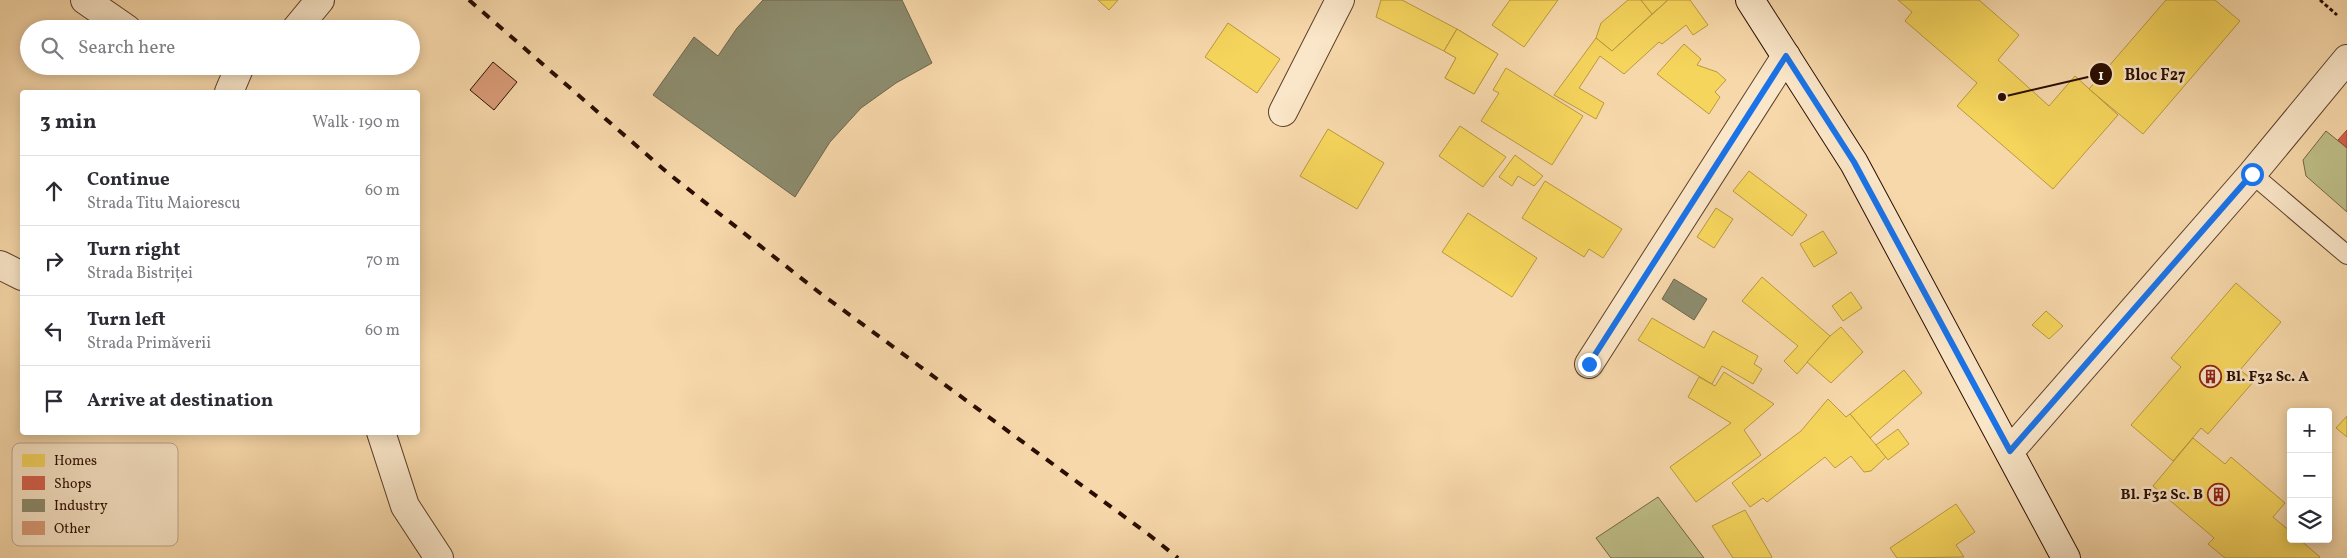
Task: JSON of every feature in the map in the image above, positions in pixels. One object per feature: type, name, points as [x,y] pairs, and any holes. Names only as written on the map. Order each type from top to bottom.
[{"type":"street","points":[[85,0],[114,20]]},
{"type":"street","points":[[303,20],[320,0]]},
{"type":"street","points":[[1283,112],[1340,0]]},
{"type":"street","points":[[1750,0],[1854,162],[2066,558]]},
{"type":"street","points":[[1589,364],[1786,56]]},
{"type":"street","points":[[2010,451],[2252,174],[2347,60]]},
{"type":"street","points":[[230,90],[236,75]]},
{"type":"street","points":[[244,75],[251,90]]},
{"type":"street","points":[[0,265],[20,275]]},
{"type":"street","points":[[382,435],[404,506],[439,558]]},
{"type":"lane","points":[[2252,174],[2347,255]]},
{"type":"path","points":[[2320,0],[2337,14]]},
{"type":"green space","points":[[2326,131],[2347,148],[2347,212],[2306,176],[2303,160]]},
{"type":"green space","points":[[1658,497],[1704,558],[1611,558],[1596,538]]},
{"type":"building: Homes","points":[[1098,0],[1118,0],[1109,10]]},
{"type":"building: Homes","points":[[1381,0],[1402,0],[1457,29],[1444,51],[1376,17]]},
{"type":"building: Homes","points":[[1510,0],[1558,0],[1524,47],[1492,25]]},
{"type":"building: Homes","points":[[1628,0],[1641,0],[1652,14],[1612,51],[1596,38],[1601,23]]},
{"type":"building: Homes","points":[[1641,0],[1668,0],[1652,14]]},
{"type":"building: Homes","points":[[1668,0],[1690,0],[1708,25],[1693,35],[1686,25],[1662,44],[1659,42],[1624,74],[1600,56],[1579,88],[1604,103],[1596,119],[1554,95],[1596,38],[1612,51]]},
{"type":"building: Homes","points":[[1898,0],[1979,0],[2019,35],[1998,60],[2049,106],[2075,76],[2118,115],[2053,189],[1957,106],[1977,83],[1905,21],[1912,12]]},
{"type":"building: Homes","points":[[2166,0],[2215,0],[2240,21],[2143,134],[2089,89]]},
{"type":"building: Homes","points":[[1228,23],[1280,59],[1257,93],[1205,57]]},
{"type":"building: Homes","points":[[1457,29],[1498,54],[1474,94],[1445,78],[1456,58],[1444,51]]},
{"type":"building: Homes","points":[[1457,29],[1498,54],[1474,94],[1445,78],[1456,58],[1444,51]]},
{"type":"building: Homes","points":[[1684,44],[1701,59],[1697,65],[1717,72],[1726,80],[1715,92],[1720,97],[1709,114],[1657,74]]},
{"type":"building: Homes","points":[[1506,68],[1583,116],[1552,165],[1481,121],[1499,93],[1493,90]]},
{"type":"building: Homes","points":[[1460,126],[1506,157],[1483,187],[1439,156]]},
{"type":"building: Homes","points":[[1328,129],[1384,163],[1357,209],[1300,176]]},
{"type":"building: Homes","points":[[1515,155],[1543,176],[1534,186],[1518,176],[1512,186],[1499,177]]},
{"type":"building: Homes","points":[[1749,171],[1807,215],[1792,236],[1733,191]]},
{"type":"building: Homes","points":[[1545,181],[1622,229],[1603,258],[1589,249],[1584,257],[1522,218]]},
{"type":"building: Homes","points":[[1716,208],[1733,219],[1714,248],[1697,237]]},
{"type":"building: Homes","points":[[1468,213],[1537,258],[1512,297],[1442,252]]},
{"type":"building: Homes","points":[[1823,231],[1837,253],[1814,267],[1800,244]]},
{"type":"building: Homes","points":[[1762,277],[1830,336],[1797,374],[1784,361],[1798,346],[1742,301]]},
{"type":"building: Homes","name":"Bl. F32 Sc. A","points":[[2236,283],[2281,322],[2240,370],[2254,381],[2208,434],[2201,428],[2173,461],[2131,425],[2181,367],[2171,358]]},
{"type":"building: Homes","points":[[1851,292],[1862,308],[1843,321],[1832,306]]},
{"type":"building: Homes","points":[[2046,311],[2063,326],[2049,339],[2032,325]]},
{"type":"building: Homes","points":[[1652,318],[1704,348],[1713,331],[1758,356],[1754,364],[1762,369],[1753,384],[1722,366],[1712,384],[1638,340]]},
{"type":"building: Homes","points":[[1841,327],[1863,352],[1831,383],[1807,362],[1830,336]]},
{"type":"building: Homes","points":[[1904,370],[1922,393],[1870,438],[1850,414]]},
{"type":"building: Homes","points":[[1724,372],[1774,404],[1744,430],[1761,455],[1696,502],[1670,467],[1731,423],[1688,397],[1699,377],[1715,386]]},
{"type":"building: Homes","points":[[1828,399],[1846,417],[1850,414],[1886,457],[1871,471],[1864,472],[1851,456],[1835,468],[1825,457],[1767,502],[1763,498],[1750,507],[1732,483],[1801,431]]},
{"type":"building: Homes","points":[[2347,416],[2347,437],[2336,428]]},
{"type":"building: Homes","points":[[1898,429],[1909,444],[1888,460],[1876,445]]},
{"type":"building: Homes","name":"Bl. F32 Sc. B","points":[[2193,438],[2225,464],[2231,457],[2285,503],[2273,517],[2287,529],[2287,543],[2304,543],[2320,557],[2225,558],[2208,544],[2214,538],[2153,486]]},
{"type":"building: Homes","points":[[1956,504],[1975,532],[1956,545],[1964,557],[1897,558],[1890,548]]},
{"type":"building: Homes","points":[[1745,510],[1771,558],[1733,558],[1712,526]]},
{"type":"building: Shops","points":[[2347,130],[2347,148],[2338,140]]},
{"type":"building: Industry","points":[[763,0],[902,0],[932,63],[896,83],[861,108],[830,142],[795,197],[653,95],[694,37],[718,56],[737,28]]},
{"type":"building: Industry","points":[[1674,279],[1707,299],[1694,320],[1662,299]]},
{"type":"building: Other","points":[[493,62],[517,82],[494,110],[470,90]]},
{"type":"railway","points":[[469,0],[669,174],[820,293],[1178,558]]},
{"type":"place","name":"Bloc F27","points":[[2002,97]]},
{"type":"place","name":"Bl. F32 Sc. A","points":[[2210,376]]},
{"type":"place","name":"Bl. F32 Sc. B","points":[[2219,494]]},
{"type":"route","points":[[1589,364],[1786,56],[1854,162],[2010,451],[2252,174]]}]
